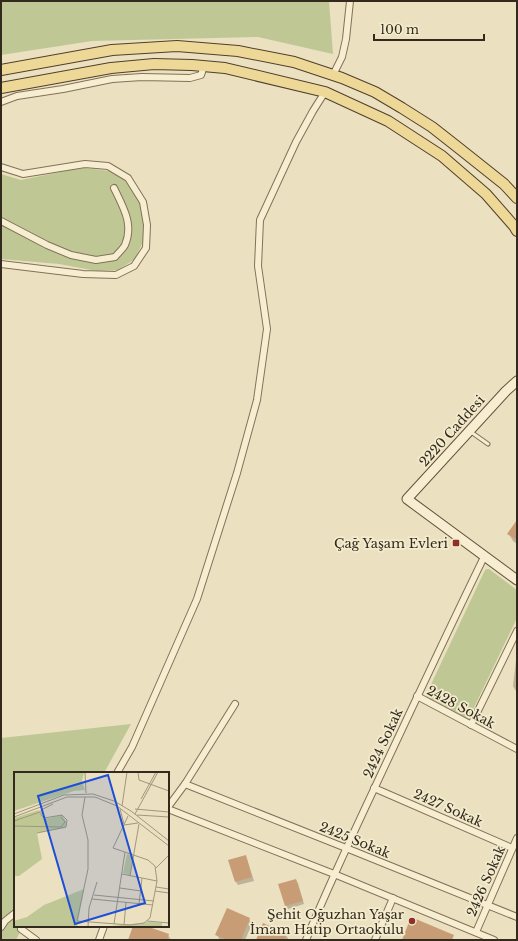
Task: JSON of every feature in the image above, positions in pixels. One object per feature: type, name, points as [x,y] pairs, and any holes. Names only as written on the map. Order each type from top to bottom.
[{"type":"main road","points":[[1,70],[112,50],[177,46],[238,51],[294,62],[342,78],[375,92],[402,108],[432,127],[504,184],[517,198]]},
{"type":"main road","points":[[1,88],[111,68],[154,64],[225,68],[325,92],[388,121],[442,156],[486,194],[517,231]]},
{"type":"street","points":[[333,75],[342,57],[346,39],[350,1]]},
{"type":"street","points":[[1,102],[17,96],[63,89],[112,79],[142,77],[190,78],[201,75],[204,66]]},
{"type":"street","points":[[118,772],[132,747],[197,599],[235,480],[257,400],[267,329],[258,266],[260,220],[296,142],[325,92]]},
{"type":"street","points":[[1,168],[23,174],[85,164],[108,166],[128,178],[143,202],[148,225],[146,248],[134,266],[116,275],[83,274],[1,264]]},
{"type":"street","points":[[1,221],[47,245],[71,255],[96,260],[115,257],[124,246],[129,232],[128,217],[114,188]]},
{"type":"street","name":"2220 Caddesi","points":[[484,557],[407,499],[517,381]]},
{"type":"street","points":[[484,557],[517,580]]},
{"type":"street","name":"2424 Sokak","points":[[306,940],[346,848],[484,557]]},
{"type":"street","points":[[471,725],[517,631]]},
{"type":"street","name":"2428 Sokak","points":[[417,696],[517,749]]},
{"type":"street","points":[[169,807],[185,784],[235,704]]},
{"type":"street","name":"2425 Sokak","points":[[185,784],[517,917]]},
{"type":"street","name":"2427 Sokak","points":[[374,788],[512,848]]},
{"type":"street","points":[[169,808],[494,940]]},
{"type":"street","name":"2426 Sokak","points":[[476,932],[517,838]]},
{"type":"street","points":[[375,940],[393,898]]},
{"type":"street","points":[[1,927],[5,921],[14,914]]},
{"type":"street","points":[[22,927],[21,929],[36,940]]},
{"type":"street","points":[[99,940],[104,927]]},
{"type":"lane","points":[[470,431],[488,444]]},
{"type":"green space","points":[[1,1],[329,1],[333,54],[258,37],[92,41],[1,55]]},
{"type":"green space","points":[[85,168],[109,171],[126,181],[140,203],[144,227],[143,242],[135,259],[118,270],[97,271],[59,264],[1,259],[1,174],[21,180]]},
{"type":"green space","points":[[487,569],[517,590],[517,618],[468,719],[427,697],[426,695],[485,570]]},
{"type":"green space","points":[[131,724],[105,772],[14,772],[14,927],[22,927],[16,940],[1,940],[1,738]]},
{"type":"building","points":[[517,520],[517,540],[507,534]]},
{"type":"building","points":[[246,855],[252,877],[235,882],[228,860]]},
{"type":"building","points":[[296,879],[303,901],[285,906],[278,884]]},
{"type":"building","points":[[227,908],[250,918],[241,940],[228,940],[215,935]]},
{"type":"building","points":[[411,917],[454,935],[452,940],[402,940]]},
{"type":"building","points":[[263,923],[287,934],[284,940],[256,940]]},
{"type":"building","points":[[133,927],[149,927],[169,934],[167,940],[128,940]]},
{"type":"place","name":"Çağ Yaşam Evleri","points":[[456,543]]},
{"type":"place","name":"Şehit Oğuzhan Yaşar İmam Hatip Ortaokulu","points":[[412,921]]}]
